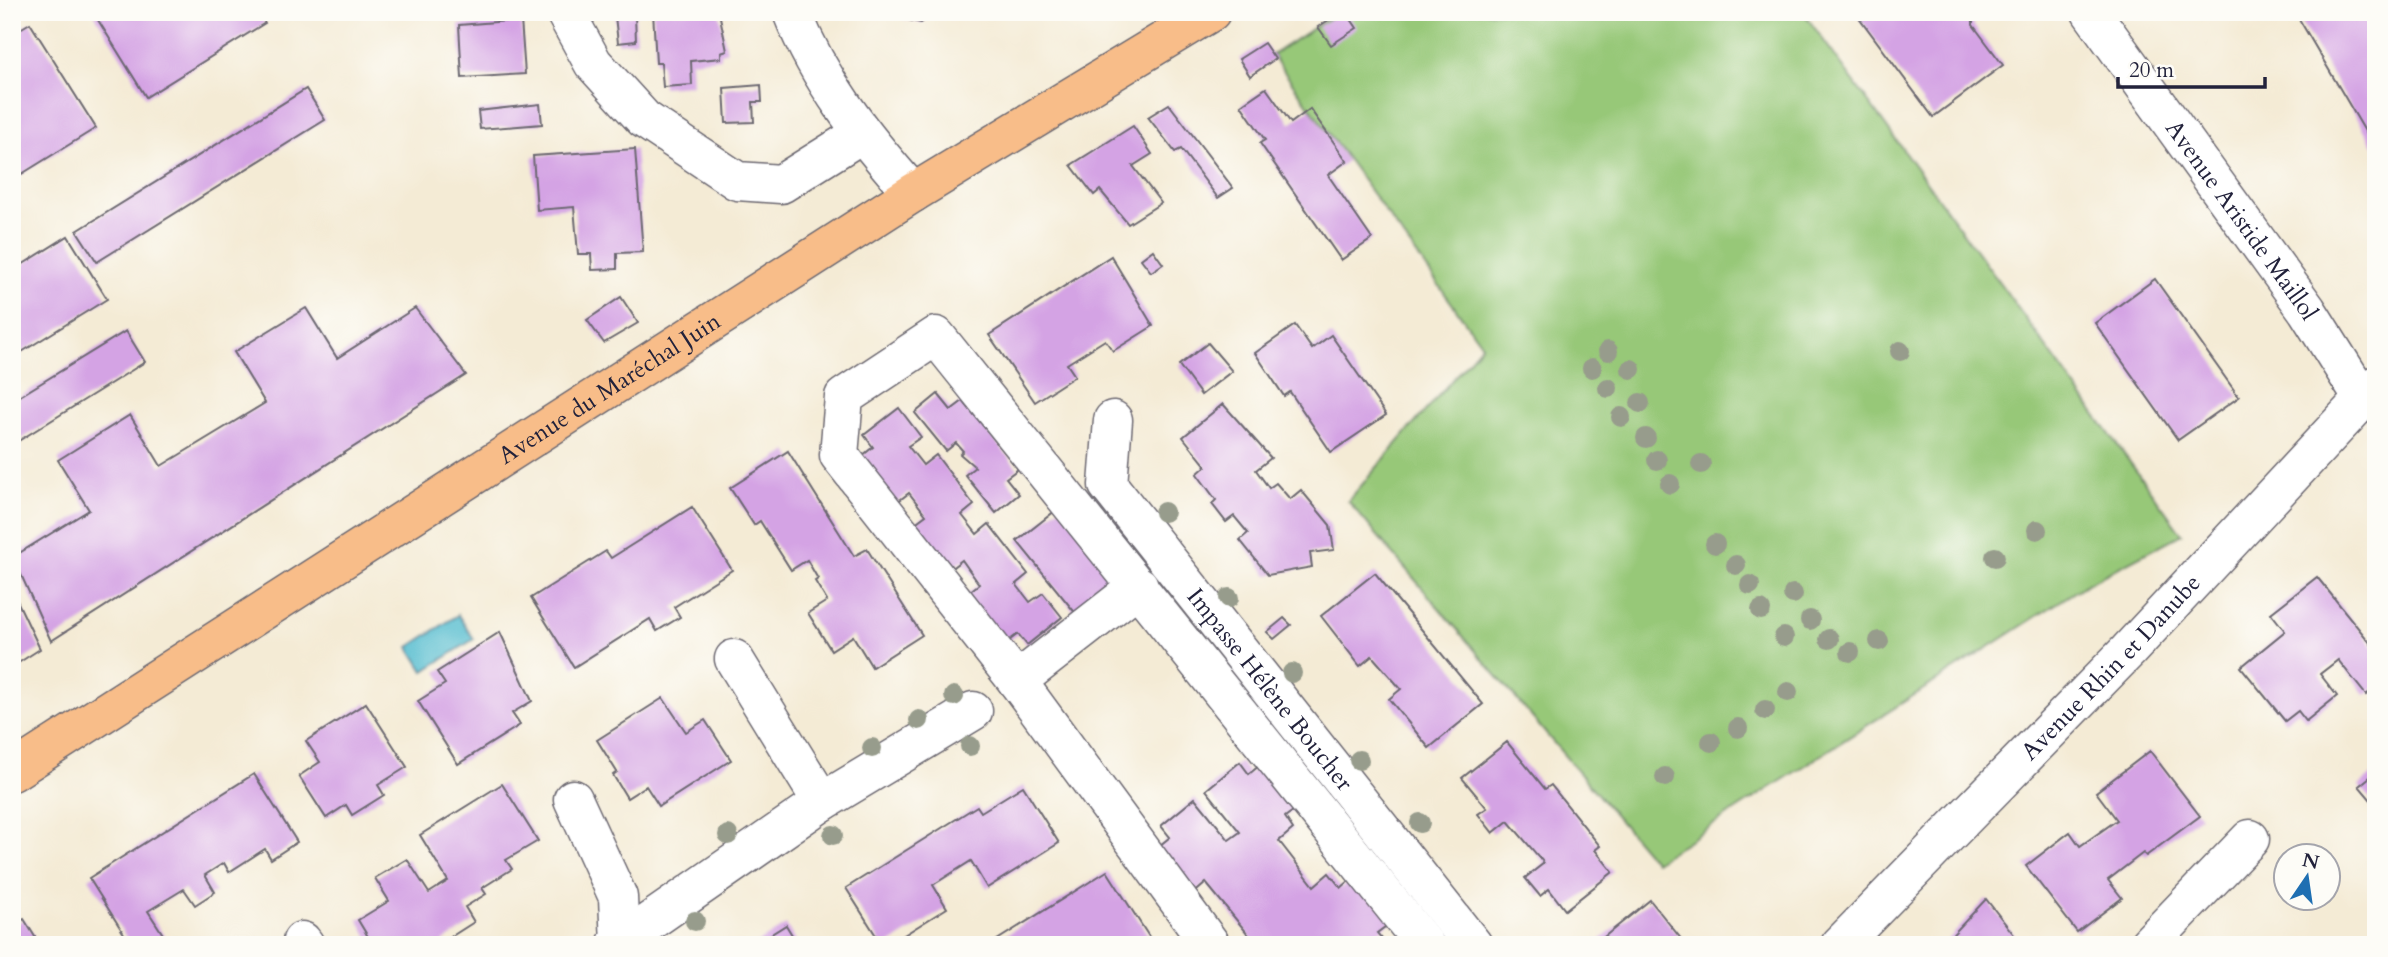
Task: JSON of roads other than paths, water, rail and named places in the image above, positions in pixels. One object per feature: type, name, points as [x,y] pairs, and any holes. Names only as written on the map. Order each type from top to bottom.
[{"type":"main road","name":"Avenue du Maréchal Juin","points":[[12,772],[913,193],[1211,12]]},
{"type":"street","points":[[565,12],[593,63],[645,119],[737,181],[781,184],[861,134]]},
{"type":"street","points":[[792,12],[803,39],[861,134],[913,193]]},
{"type":"street","name":"Avenue Aristide Maillol","points":[[2091,12],[2307,310],[2370,392]]},
{"type":"street","points":[[1211,945],[1017,681],[839,455],[844,397],[936,336],[1426,945]]},
{"type":"street","name":"Avenue Rhin et Danube","points":[[1840,945],[2128,651],[2370,392]]},
{"type":"street","name":"Impasse Hélène Boucher","points":[[1113,420],[1108,485],[1473,945]]},
{"type":"street","points":[[1017,681],[1139,586]]},
{"type":"street","points":[[734,659],[822,802]]},
{"type":"street","points":[[619,944],[822,802],[973,711]]},
{"type":"street","points":[[573,799],[618,897],[619,944]]},
{"type":"street","points":[[2148,945],[2250,839]]},
{"type":"water","points":[[458,615],[474,639],[424,671],[409,647]]}]
